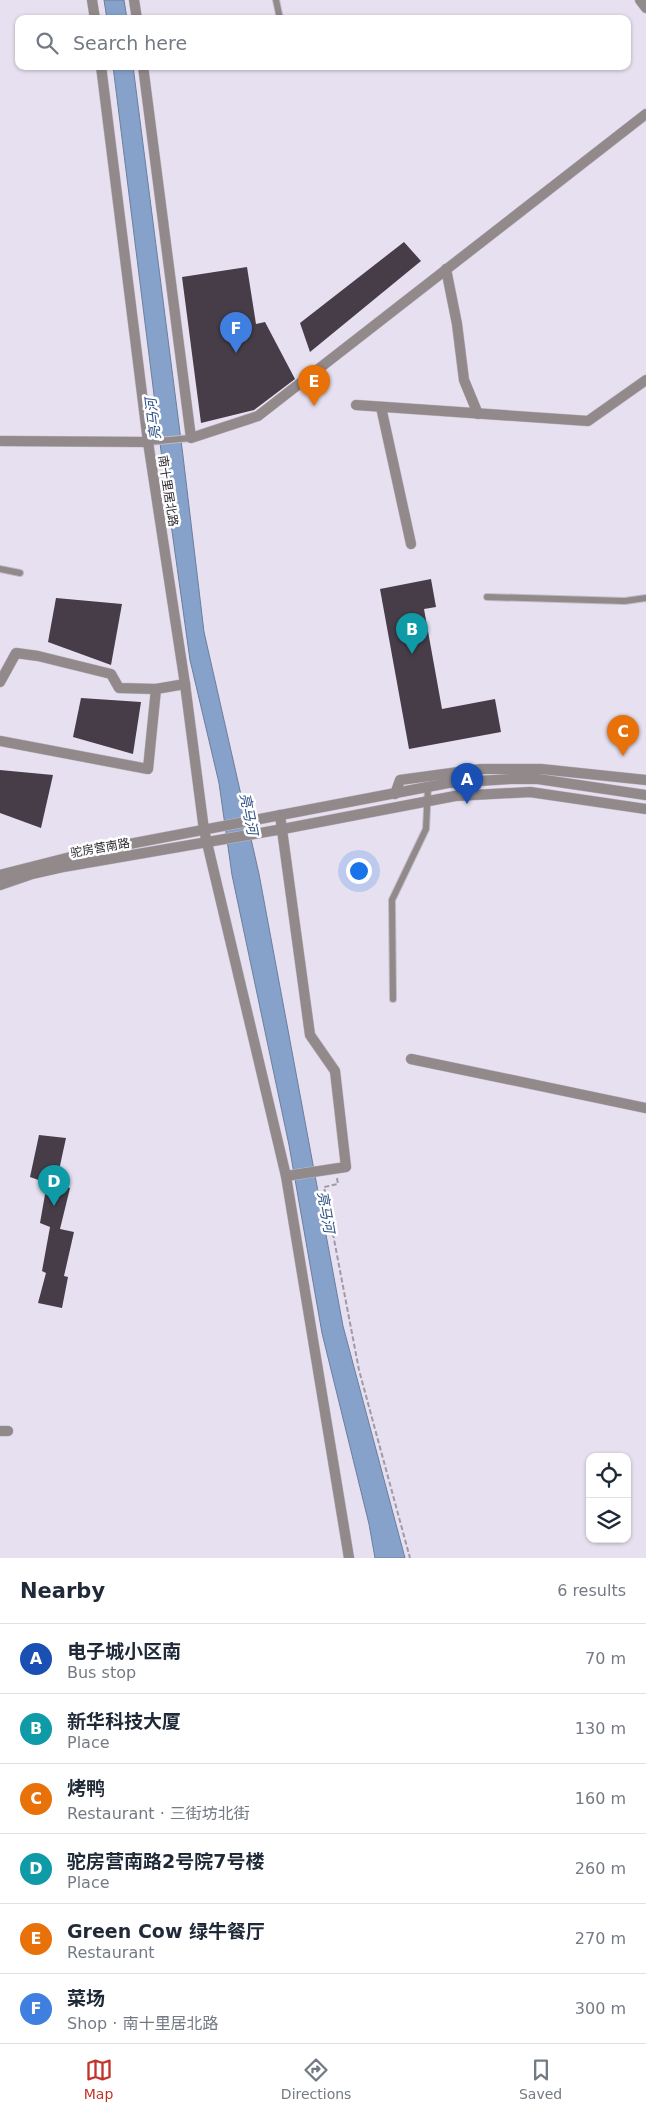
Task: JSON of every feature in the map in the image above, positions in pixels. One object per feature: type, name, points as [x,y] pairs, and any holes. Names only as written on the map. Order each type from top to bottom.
[{"type":"street","points":[[92,0],[94,15]]},
{"type":"street","points":[[134,0],[136,15]]},
{"type":"street","points":[[640,0],[646,8]]},
{"type":"street","name":"南十里居北路","points":[[102,70],[148,442],[185,684],[204,830],[286,1176],[349,1558]]},
{"type":"street","points":[[144,70],[191,438],[258,416],[646,114]]},
{"type":"street","points":[[446,269],[457,324],[464,380],[478,414]]},
{"type":"street","points":[[356,405],[588,421],[646,380]]},
{"type":"street","points":[[381,407],[411,544]]},
{"type":"street","points":[[0,441],[148,442]]},
{"type":"street","points":[[0,681],[16,653],[38,656],[111,674],[119,688],[156,689],[185,684]]},
{"type":"street","points":[[0,740],[148,769],[156,689]]},
{"type":"street","points":[[395,794],[400,780],[481,768],[542,769],[646,779],[643,808]]},
{"type":"street","name":"驼房营南路","points":[[0,875],[57,859],[280,815],[474,780],[538,779],[644,794]]},
{"type":"street","name":"驼房营南路","points":[[0,885],[32,874],[63,867],[283,830],[428,800],[488,793],[530,792],[643,808]]},
{"type":"street","points":[[280,815],[310,1035],[335,1071],[346,1167],[286,1176]]},
{"type":"street","points":[[412,1060],[646,1108]]},
{"type":"lane","points":[[276,0],[279,15]]},
{"type":"lane","points":[[148,442],[191,438]]},
{"type":"lane","points":[[0,569],[20,573]]},
{"type":"lane","points":[[488,597],[625,601],[646,598]]},
{"type":"lane","points":[[393,999],[392,900],[426,829],[428,787]]},
{"type":"path","points":[[334,1169],[338,1184],[324,1187],[360,1370],[410,1558]]},
{"type":"water","points":[[104,0],[124,0],[126,15],[106,15]]},
{"type":"water","points":[[113,70],[134,70],[204,632],[259,874],[343,1326],[405,1558],[375,1558],[369,1524],[322,1333],[289,1145],[232,875],[219,783],[190,660],[162,459]]},
{"type":"building","points":[[404,242],[421,261],[310,352],[300,323]]},
{"type":"building","points":[[247,267],[256,324],[265,322],[295,379],[254,410],[201,423],[182,277]]},
{"type":"building","points":[[431,579],[436,607],[424,609],[442,709],[495,699],[501,732],[409,749],[380,589]]},
{"type":"building","points":[[56,598],[122,604],[111,665],[48,642]]},
{"type":"building","points":[[81,698],[141,702],[133,754],[73,737]]},
{"type":"building","points":[[0,770],[53,775],[41,828],[0,813]]},
{"type":"building","points":[[39,1135],[66,1138],[56,1184],[70,1188],[60,1229],[74,1232],[64,1276],[68,1277],[62,1308],[38,1303],[46,1273],[42,1271],[50,1227],[40,1223],[47,1183],[30,1177]]},
{"type":"place","name":"菜场","points":[[236,353]]},
{"type":"place","name":"Green Cow 绿牛餐厅","points":[[314,406]]},
{"type":"place","name":"新华科技大厦","points":[[412,654]]},
{"type":"place","name":"烤鸭","points":[[623,756]]},
{"type":"place","name":"电子城小区南","points":[[467,804]]},
{"type":"place","name":"驼房营南路2号院7号楼","points":[[54,1206]]},
{"type":"water label","name":"亮马河","points":[[153,419]]},
{"type":"water label","name":"亮马河","points":[[249,814]]},
{"type":"water label","name":"亮马河","points":[[326,1212]]}]
